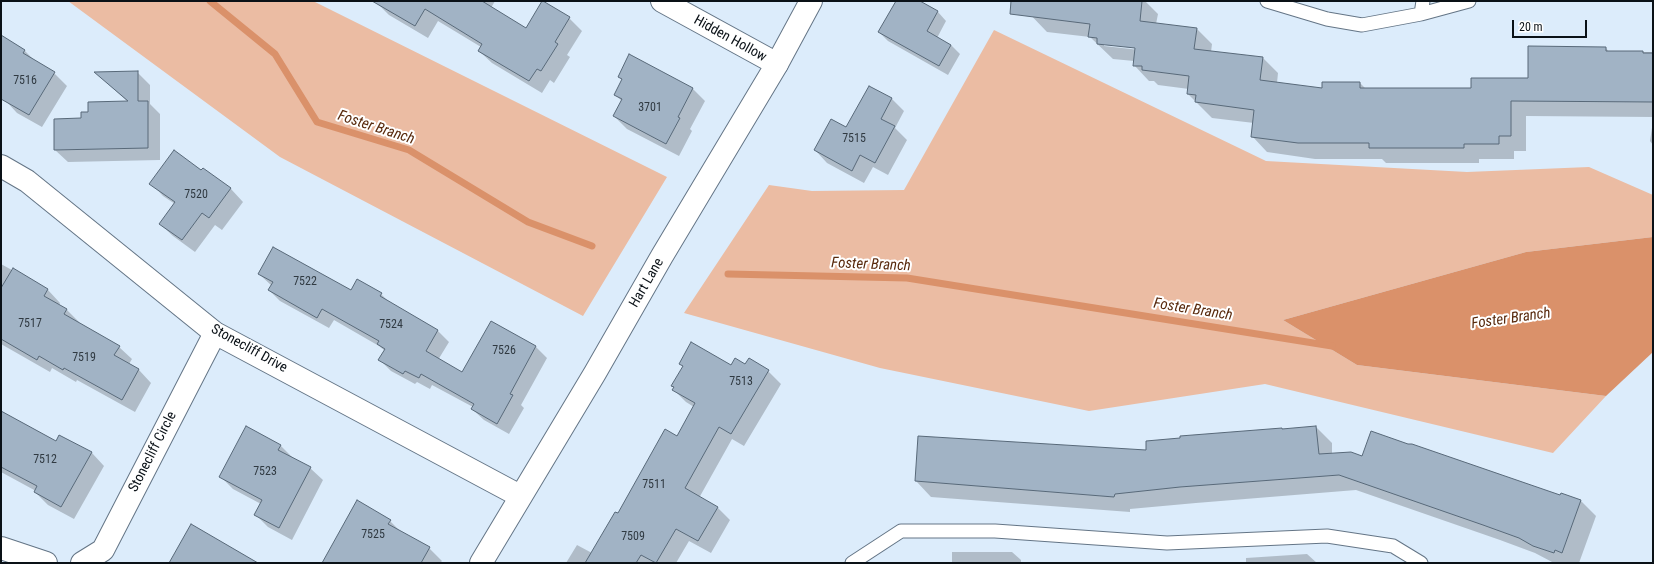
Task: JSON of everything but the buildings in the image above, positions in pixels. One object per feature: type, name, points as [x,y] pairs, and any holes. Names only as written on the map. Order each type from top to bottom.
[{"type":"street","name":"Hidden Hollow","points":[[662,1],[777,64]]},
{"type":"street","name":"Hart Lane","points":[[480,563],[595,373],[662,256],[777,64],[811,1]]},
{"type":"street","name":"Stonecliff Drive","points":[[1,166],[27,182],[216,333],[520,496]]},
{"type":"street","name":"Stonecliff Circle","points":[[82,563],[103,550],[216,333]]},
{"type":"street","points":[[1,548],[46,563]]},
{"type":"lane","points":[[1267,1],[1326,19],[1362,25],[1422,7],[1469,1]]},
{"type":"lane","points":[[852,563],[901,532],[995,532],[1166,543],[1326,536],[1393,546],[1421,563]]},
{"type":"shaded area","points":[[68,1],[313,1],[667,177],[583,316],[280,157]]},
{"type":"shaded area","points":[[994,30],[1266,161],[1467,172],[1589,167],[1653,195],[1653,237],[1526,252],[1283,320],[1357,365],[1606,396],[1553,453],[1265,384],[1089,411],[880,368],[684,313],[769,185],[812,191],[904,190]]},
{"type":"water","points":[[1653,237],[1653,352],[1606,396],[1357,365],[1283,320],[1526,252]]},
{"type":"waterway","name":"Foster Branch","points":[[210,1],[275,54],[317,122],[409,150],[528,222],[592,246]]},
{"type":"waterway","name":"Foster Branch","points":[[728,274],[907,278],[1332,346]]}]
